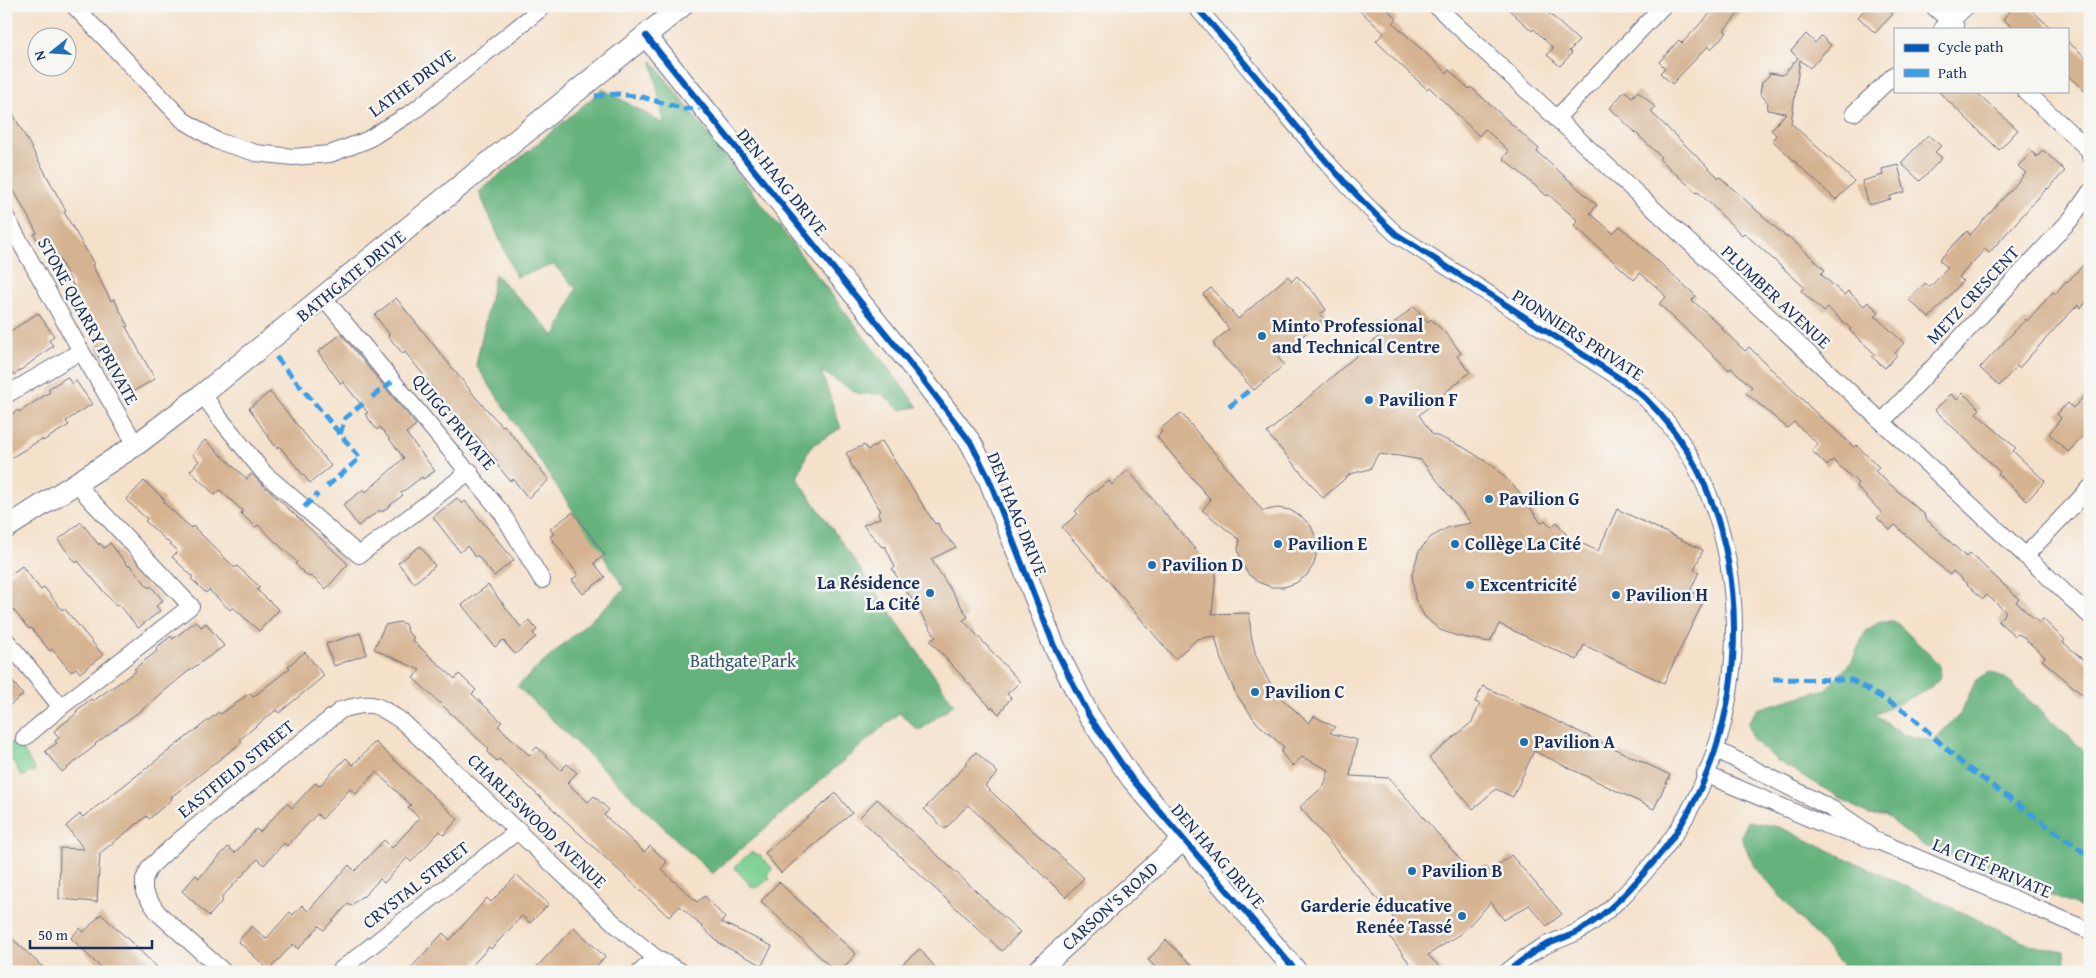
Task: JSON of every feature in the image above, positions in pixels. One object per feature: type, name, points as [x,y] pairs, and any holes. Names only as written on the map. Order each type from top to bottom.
[{"type":"street","name":"LATHE DRIVE","points":[[74,6],[184,120],[217,141],[256,152],[293,157],[330,154],[367,140],[414,111],[544,6]]},
{"type":"street","name":"BATHGATE DRIVE","points":[[6,528],[136,444],[203,394],[324,298],[682,6]]},
{"type":"street","name":"PIONNIERS PRIVATE","points":[[1195,6],[1374,215],[1396,234],[1630,385],[1658,412],[1681,441],[1700,474],[1713,507],[1729,567],[1733,592],[1733,667],[1725,719],[1706,774],[1686,817],[1666,847],[1621,896],[1580,930],[1540,948],[1507,972]]},
{"type":"street","name":"PLUMBER AVENUE","points":[[1436,6],[2090,616]]},
{"type":"street","points":[[1556,119],[1663,6]]},
{"type":"street","points":[[1933,6],[1950,26],[1967,6]]},
{"type":"street","name":"DEN HAAG DRIVE","points":[[646,36],[924,381],[970,443],[989,479],[1035,600],[1070,681],[1089,716],[1120,763],[1183,840],[1297,972]]},
{"type":"street","points":[[1854,113],[1894,75]]},
{"type":"street","points":[[2026,92],[2089,150],[2090,156]]},
{"type":"street","name":"METZ CRESCENT","points":[[1882,422],[2071,219],[2090,192]]},
{"type":"street","name":"STONE QUARRY PRIVATE","points":[[6,216],[81,352],[136,444]]},
{"type":"street","name":"QUIGG PRIVATE","points":[[324,298],[470,471],[502,512],[542,580]]},
{"type":"street","points":[[6,395],[81,352]]},
{"type":"street","points":[[203,394],[218,416],[264,473],[359,555],[470,471]]},
{"type":"street","points":[[24,738],[191,606],[87,496],[78,483]]},
{"type":"street","points":[[2025,556],[2090,488]]},
{"type":"street","points":[[7,644],[61,707]]},
{"type":"street","name":"CHARLESWOOD AVENUE","points":[[363,703],[379,706],[403,722],[616,924],[656,958],[682,972]]},
{"type":"street","name":"EASTFIELD STREET","points":[[224,972],[158,913],[144,892],[144,879],[150,867],[177,842],[341,710],[363,703]]},
{"type":"street","name":"LA CITÉ PRIVATE","points":[[1715,749],[1834,810],[1880,842]]},
{"type":"street","name":"LA CITÉ PRIVATE","points":[[1706,774],[1825,825],[1880,842],[2090,931]]},
{"type":"street","name":"CRYSTAL STREET","points":[[338,972],[519,830]]},
{"type":"street","name":"CARSON'S ROAD","points":[[1036,972],[1183,840]]},
{"type":"street","points":[[640,972],[656,958]]},
{"type":"green space","name":"Bathgate Park","points":[[652,61],[918,407],[900,410],[882,394],[859,394],[821,371],[841,428],[810,447],[797,478],[954,704],[919,731],[899,713],[712,874],[517,686],[625,589],[476,365],[495,274],[555,336],[576,289],[554,265],[516,277],[479,192],[603,89],[664,124]]},
{"type":"green space","points":[[1880,622],[1896,622],[1939,664],[1940,678],[1929,689],[1875,715],[1902,734],[1933,741],[1961,712],[1976,680],[1990,672],[2004,677],[2090,756],[2090,911],[1924,846],[1885,815],[1869,815],[1778,761],[1753,740],[1748,723],[1757,709],[1826,689],[1852,661],[1866,630]]},
{"type":"green space","points":[[17,740],[35,770],[22,777],[6,750],[6,746]]},
{"type":"green space","points":[[1748,821],[1779,827],[2030,944],[2064,951],[2065,967],[2062,972],[1848,972],[1754,867],[1741,836]]},
{"type":"green space","points":[[751,852],[760,855],[773,869],[767,874],[770,878],[757,888],[752,887],[734,867]]},
{"type":"building","points":[[1355,6],[1384,6],[1397,19],[1393,23],[1447,73],[1449,70],[1469,89],[1471,87],[1539,149],[1537,152],[1597,205],[1590,213],[1613,233],[1620,226],[1696,296],[1692,300],[1745,351],[1749,347],[1814,411],[1854,447],[1856,445],[1879,467],[1875,471],[1925,515],[1924,517],[1966,557],[1970,553],[2019,599],[2016,602],[2039,623],[2043,619],[2065,640],[2063,642],[2090,666],[2090,689],[2084,696],[2042,660],[2045,657],[2022,636],[2018,634],[2015,636],[1998,621],[2006,612],[1987,595],[1983,599],[1953,571],[1950,575],[1895,525],[1890,530],[1877,518],[1882,513],[1856,486],[1858,483],[1833,460],[1827,466],[1812,451],[1818,444],[1794,422],[1787,428],[1746,393],[1752,387],[1731,368],[1729,370],[1659,304],[1666,297],[1661,291],[1640,273],[1634,280],[1574,225],[1578,221],[1503,158],[1509,151],[1485,129],[1479,136],[1429,87],[1427,89],[1409,73],[1376,41],[1384,33]]},
{"type":"building","points":[[1505,6],[1541,6],[1579,41],[1569,51],[1572,53],[1560,66],[1547,55],[1553,48],[1534,29],[1532,31]]},
{"type":"building","points":[[1717,6],[1745,6],[1724,30],[1727,32],[1711,49],[1708,46],[1672,84],[1660,73],[1665,68],[1659,62],[1679,40],[1682,43]]},
{"type":"building","points":[[1868,6],[1884,6],[1893,14],[1875,33],[1858,17]]},
{"type":"building","points":[[2015,6],[2027,6],[2051,28],[2013,28],[2003,19]]},
{"type":"building","points":[[1806,34],[1815,43],[1821,36],[1831,45],[1810,68],[1800,60],[1791,123],[1854,181],[1836,200],[1772,140],[1776,135],[1771,130],[1786,113],[1767,110],[1768,103],[1760,93],[1762,82],[1769,76],[1769,73],[1783,75],[1798,58],[1791,51]]},
{"type":"building","points":[[2068,42],[2090,61],[2090,96],[2068,76]]},
{"type":"building","points":[[1625,91],[1632,97],[1638,91],[1655,107],[1651,112],[1719,178],[1825,270],[1821,274],[1844,295],[1848,291],[1864,306],[1868,302],[1879,312],[1875,316],[1904,343],[1895,353],[1897,355],[1885,368],[1872,357],[1875,354],[1849,330],[1851,329],[1828,308],[1824,312],[1801,291],[1804,287],[1744,233],[1742,235],[1698,192],[1659,159],[1661,157],[1610,108]]},
{"type":"building","points":[[1939,92],[1976,92],[2018,130],[1999,150]]},
{"type":"building","points":[[6,101],[66,211],[64,212],[94,264],[92,265],[111,301],[114,299],[128,326],[126,327],[155,379],[130,393],[127,387],[121,391],[105,360],[101,362],[95,350],[98,348],[79,313],[76,314],[67,297],[74,294],[72,288],[74,287],[55,251],[52,253],[47,244],[41,247],[34,234],[37,233],[6,176]]},
{"type":"building","points":[[1928,135],[1941,146],[1935,152],[1942,158],[1920,181],[1901,163]]},
{"type":"building","points":[[2043,150],[2065,171],[2047,188],[1989,253],[1985,249],[1959,277],[1963,281],[1929,318],[1909,300],[1925,283],[1930,287],[1948,268],[1939,260],[1967,231],[1970,235],[2026,173],[2018,166],[2032,152],[2037,157]]},
{"type":"building","points":[[1898,165],[1905,192],[1890,196],[1891,199],[1869,205],[1862,181],[1883,175],[1882,169]]},
{"type":"building","points":[[2090,258],[2090,298],[2081,308],[2078,305],[2019,368],[2017,366],[1999,386],[1980,368],[2053,292],[2055,294]]},
{"type":"building","name":"Minto Professional and Technical Centre","points":[[1288,276],[1292,281],[1297,276],[1316,295],[1326,310],[1320,314],[1324,318],[1278,357],[1284,365],[1254,390],[1214,346],[1213,343],[1229,329],[1203,294],[1211,288],[1238,319]]},
{"type":"building","points":[[396,298],[478,400],[502,426],[504,425],[549,480],[528,498],[513,479],[510,481],[495,462],[497,461],[475,434],[473,435],[458,417],[456,419],[405,352],[403,354],[388,336],[389,334],[375,315]]},
{"type":"building","points":[[1414,306],[1428,322],[1431,319],[1449,337],[1461,353],[1457,356],[1470,372],[1419,415],[1432,434],[1463,447],[1493,466],[1517,489],[1541,523],[1545,520],[1551,527],[1557,522],[1568,537],[1598,551],[1617,509],[1703,550],[1694,570],[1699,572],[1690,591],[1705,598],[1664,683],[1584,645],[1577,660],[1499,624],[1490,642],[1457,636],[1440,630],[1425,617],[1415,599],[1412,574],[1419,551],[1431,537],[1449,527],[1471,523],[1421,460],[1378,454],[1370,469],[1350,474],[1323,498],[1267,433]]},
{"type":"building","points":[[38,313],[54,336],[49,340],[53,346],[14,375],[11,371],[6,375],[6,334]]},
{"type":"building","points":[[341,334],[416,425],[406,433],[435,471],[423,479],[422,477],[401,493],[403,495],[382,512],[380,510],[358,526],[343,505],[364,489],[366,492],[404,458],[380,427],[377,430],[365,414],[368,413],[343,382],[341,384],[318,352]]},
{"type":"building","points":[[67,377],[72,384],[76,381],[92,404],[66,421],[69,425],[6,461],[6,417],[18,410],[19,412],[50,392],[48,389]]},
{"type":"building","points":[[2090,390],[2090,429],[2068,452],[2049,434],[2061,418],[2057,414],[2068,403],[2073,408]]},
{"type":"building","points":[[270,392],[331,466],[310,483],[279,446],[277,448],[249,408]]},
{"type":"building","points":[[1963,393],[1980,409],[1976,413],[2016,448],[2013,451],[2045,481],[2027,501],[1998,474],[2000,472],[1935,410],[1951,394],[1957,400]]},
{"type":"building","points":[[1181,413],[1263,511],[1277,508],[1290,510],[1302,517],[1311,526],[1316,538],[1317,551],[1314,564],[1307,575],[1296,583],[1284,587],[1271,587],[1258,582],[1248,574],[1241,562],[1238,549],[1240,540],[1202,510],[1211,500],[1157,437],[1162,432],[1160,429]]},
{"type":"building","points":[[205,440],[247,479],[251,474],[348,564],[326,589],[302,571],[295,564],[297,562],[258,525],[256,527],[248,520],[241,513],[243,511],[220,490],[215,495],[190,471],[199,461],[192,455]]},
{"type":"building","name":"La Résidence La Cité","points":[[882,441],[935,524],[938,523],[941,531],[956,547],[931,559],[968,617],[963,620],[1020,682],[1007,694],[1011,698],[999,714],[991,708],[930,641],[936,637],[892,569],[895,567],[885,546],[882,547],[863,525],[880,518],[878,513],[881,511],[849,461],[851,460],[846,453],[864,445],[868,450]]},
{"type":"building","points":[[1128,470],[1216,574],[1212,614],[1249,613],[1251,635],[1256,656],[1267,678],[1280,697],[1309,723],[1314,716],[1335,727],[1330,733],[1357,740],[1350,776],[1389,778],[1472,873],[1485,867],[1491,872],[1511,855],[1562,914],[1547,926],[1529,905],[1504,920],[1491,902],[1463,932],[1428,955],[1445,972],[1416,972],[1390,937],[1401,927],[1300,807],[1324,786],[1329,770],[1302,757],[1292,766],[1281,752],[1284,747],[1257,723],[1236,694],[1221,660],[1215,636],[1197,639],[1175,659],[1062,527],[1078,514],[1075,511],[1090,495],[1109,481],[1112,485]]},
{"type":"building","points":[[144,481],[191,528],[193,526],[235,568],[237,566],[260,587],[257,590],[279,610],[259,631],[233,607],[230,610],[209,590],[206,593],[191,579],[193,577],[172,557],[178,551],[145,521],[147,519],[126,500]]},
{"type":"building","points":[[457,498],[462,504],[465,501],[514,560],[494,576],[467,546],[460,552],[433,517]]},
{"type":"building","points":[[573,512],[605,555],[594,563],[605,577],[583,594],[572,580],[578,575],[550,536],[554,534],[550,529]]},
{"type":"building","points":[[81,522],[99,545],[100,543],[104,548],[110,543],[128,566],[130,565],[149,588],[151,586],[163,601],[156,606],[160,611],[138,628],[119,604],[116,606],[78,561],[76,563],[58,540]]},
{"type":"building","points":[[420,546],[435,566],[414,583],[398,563]]},
{"type":"building","points":[[22,566],[41,590],[44,587],[62,610],[64,608],[103,655],[80,673],[76,668],[71,672],[52,649],[50,651],[31,628],[29,629],[6,601],[6,578]]},
{"type":"building","points":[[488,585],[521,627],[529,620],[537,630],[533,633],[536,637],[515,654],[503,640],[495,647],[462,605]]},
{"type":"building","points":[[196,621],[201,627],[206,623],[224,646],[186,673],[62,772],[45,751],[57,743],[55,741],[59,738],[54,731],[91,699],[93,701],[136,671],[134,669],[157,651],[156,648],[171,636],[173,639]]},
{"type":"building","points":[[400,622],[405,624],[409,634],[414,637],[412,640],[455,679],[459,674],[476,690],[472,694],[502,722],[498,726],[529,755],[537,747],[561,770],[567,764],[577,773],[567,783],[588,802],[594,796],[609,810],[604,815],[644,852],[650,846],[667,862],[661,869],[697,902],[705,896],[725,918],[721,922],[772,946],[762,965],[720,944],[680,906],[669,917],[499,759],[497,761],[487,752],[489,749],[413,678],[420,670],[374,649],[385,625]]},
{"type":"building","points":[[360,633],[367,654],[334,666],[326,644]]},
{"type":"building","points":[[305,652],[324,676],[279,713],[276,710],[240,739],[242,742],[171,797],[172,799],[149,819],[147,816],[100,853],[97,902],[59,899],[60,848],[84,849],[66,826],[80,814],[83,817],[219,712],[221,714],[250,693],[253,697],[290,668],[288,666]]},
{"type":"building","points":[[6,673],[23,695],[6,708]]},
{"type":"building","name":"Pavilion A","points":[[1483,686],[1670,775],[1654,809],[1534,751],[1513,797],[1496,789],[1473,809],[1429,758],[1472,722],[1480,704],[1475,702]]},
{"type":"building","points":[[375,742],[458,819],[444,835],[440,831],[411,862],[407,858],[384,883],[380,879],[363,897],[351,906],[348,904],[324,930],[319,926],[298,949],[293,944],[269,970],[238,941],[252,926],[266,939],[290,912],[293,915],[302,905],[308,911],[349,865],[355,871],[384,840],[392,848],[420,818],[408,807],[411,805],[376,772],[356,794],[350,789],[322,819],[317,814],[287,846],[284,843],[264,865],[258,859],[221,898],[223,900],[209,916],[182,891],[196,875],[199,878],[228,847],[235,853],[256,829],[260,832],[287,803],[292,808],[315,783],[319,786],[346,758],[353,765]]},
{"type":"building","points":[[976,752],[998,773],[985,786],[1084,878],[1066,897],[968,805],[945,829],[924,809]]},
{"type":"building","points":[[836,793],[852,813],[781,873],[765,853]]},
{"type":"building","points":[[877,799],[1020,932],[1002,951],[859,818]]},
{"type":"building","points":[[517,875],[549,904],[530,923],[522,916],[466,972],[407,972],[443,933],[450,940],[487,898],[491,902]]},
{"type":"building","points":[[779,882],[856,954],[840,972],[836,972],[761,901]]},
{"type":"building","points":[[101,914],[162,972],[105,972],[71,938],[80,928],[84,932]]},
{"type":"building","points":[[574,927],[605,957],[591,972],[532,972]]},
{"type":"building","points":[[6,933],[19,945],[48,972],[6,972]]},
{"type":"building","points":[[1166,940],[1200,972],[1161,972],[1148,960]]},
{"type":"building","points":[[920,949],[939,972],[894,972],[908,959]]},
{"type":"marked path","points":[[595,96],[618,94],[642,97],[684,109],[703,108]]},
{"type":"marked path","points":[[276,357],[360,458],[325,488]]},
{"type":"marked path","points":[[372,397],[393,381]]},
{"type":"marked path","points":[[1229,407],[1252,388]]},
{"type":"marked path","points":[[340,434],[345,418],[365,402]]},
{"type":"marked path","points":[[304,507],[318,494]]},
{"type":"marked path","points":[[1773,679],[1852,680],[1909,714],[1964,765],[2090,857]]},
{"type":"cycle path","points":[[1195,6],[1343,180],[1396,234],[1617,377],[1647,400],[1685,448],[1712,503],[1728,563],[1734,626],[1729,690],[1715,752],[1690,809],[1656,859],[1630,889],[1611,908],[1590,924],[1571,935],[1539,949],[1507,972]]},
{"type":"cycle path","points":[[646,36],[924,381],[971,443],[989,479],[1054,646],[1089,716],[1132,779],[1297,972]]},
{"type":"place","name":"Minto Professional and Technical Centre","points":[[1262,336]]},
{"type":"place","name":"Pavilion F","points":[[1369,400]]},
{"type":"place","name":"Pavilion G","points":[[1489,499]]},
{"type":"place","name":"Pavilion E","points":[[1278,544]]},
{"type":"place","name":"Collège La Cité","points":[[1455,544]]},
{"type":"place","name":"Pavilion D","points":[[1152,565]]},
{"type":"place","name":"Excentricité","points":[[1470,585]]},
{"type":"place","name":"La Résidence La Cité","points":[[930,593]]},
{"type":"place","name":"Pavilion H","points":[[1616,595]]},
{"type":"place","name":"Pavilion C","points":[[1255,692]]},
{"type":"place","name":"Pavilion A","points":[[1524,742]]},
{"type":"place","name":"Pavilion B","points":[[1412,871]]},
{"type":"place","name":"Garderie éducative Renée Tassé","points":[[1462,916]]}]
